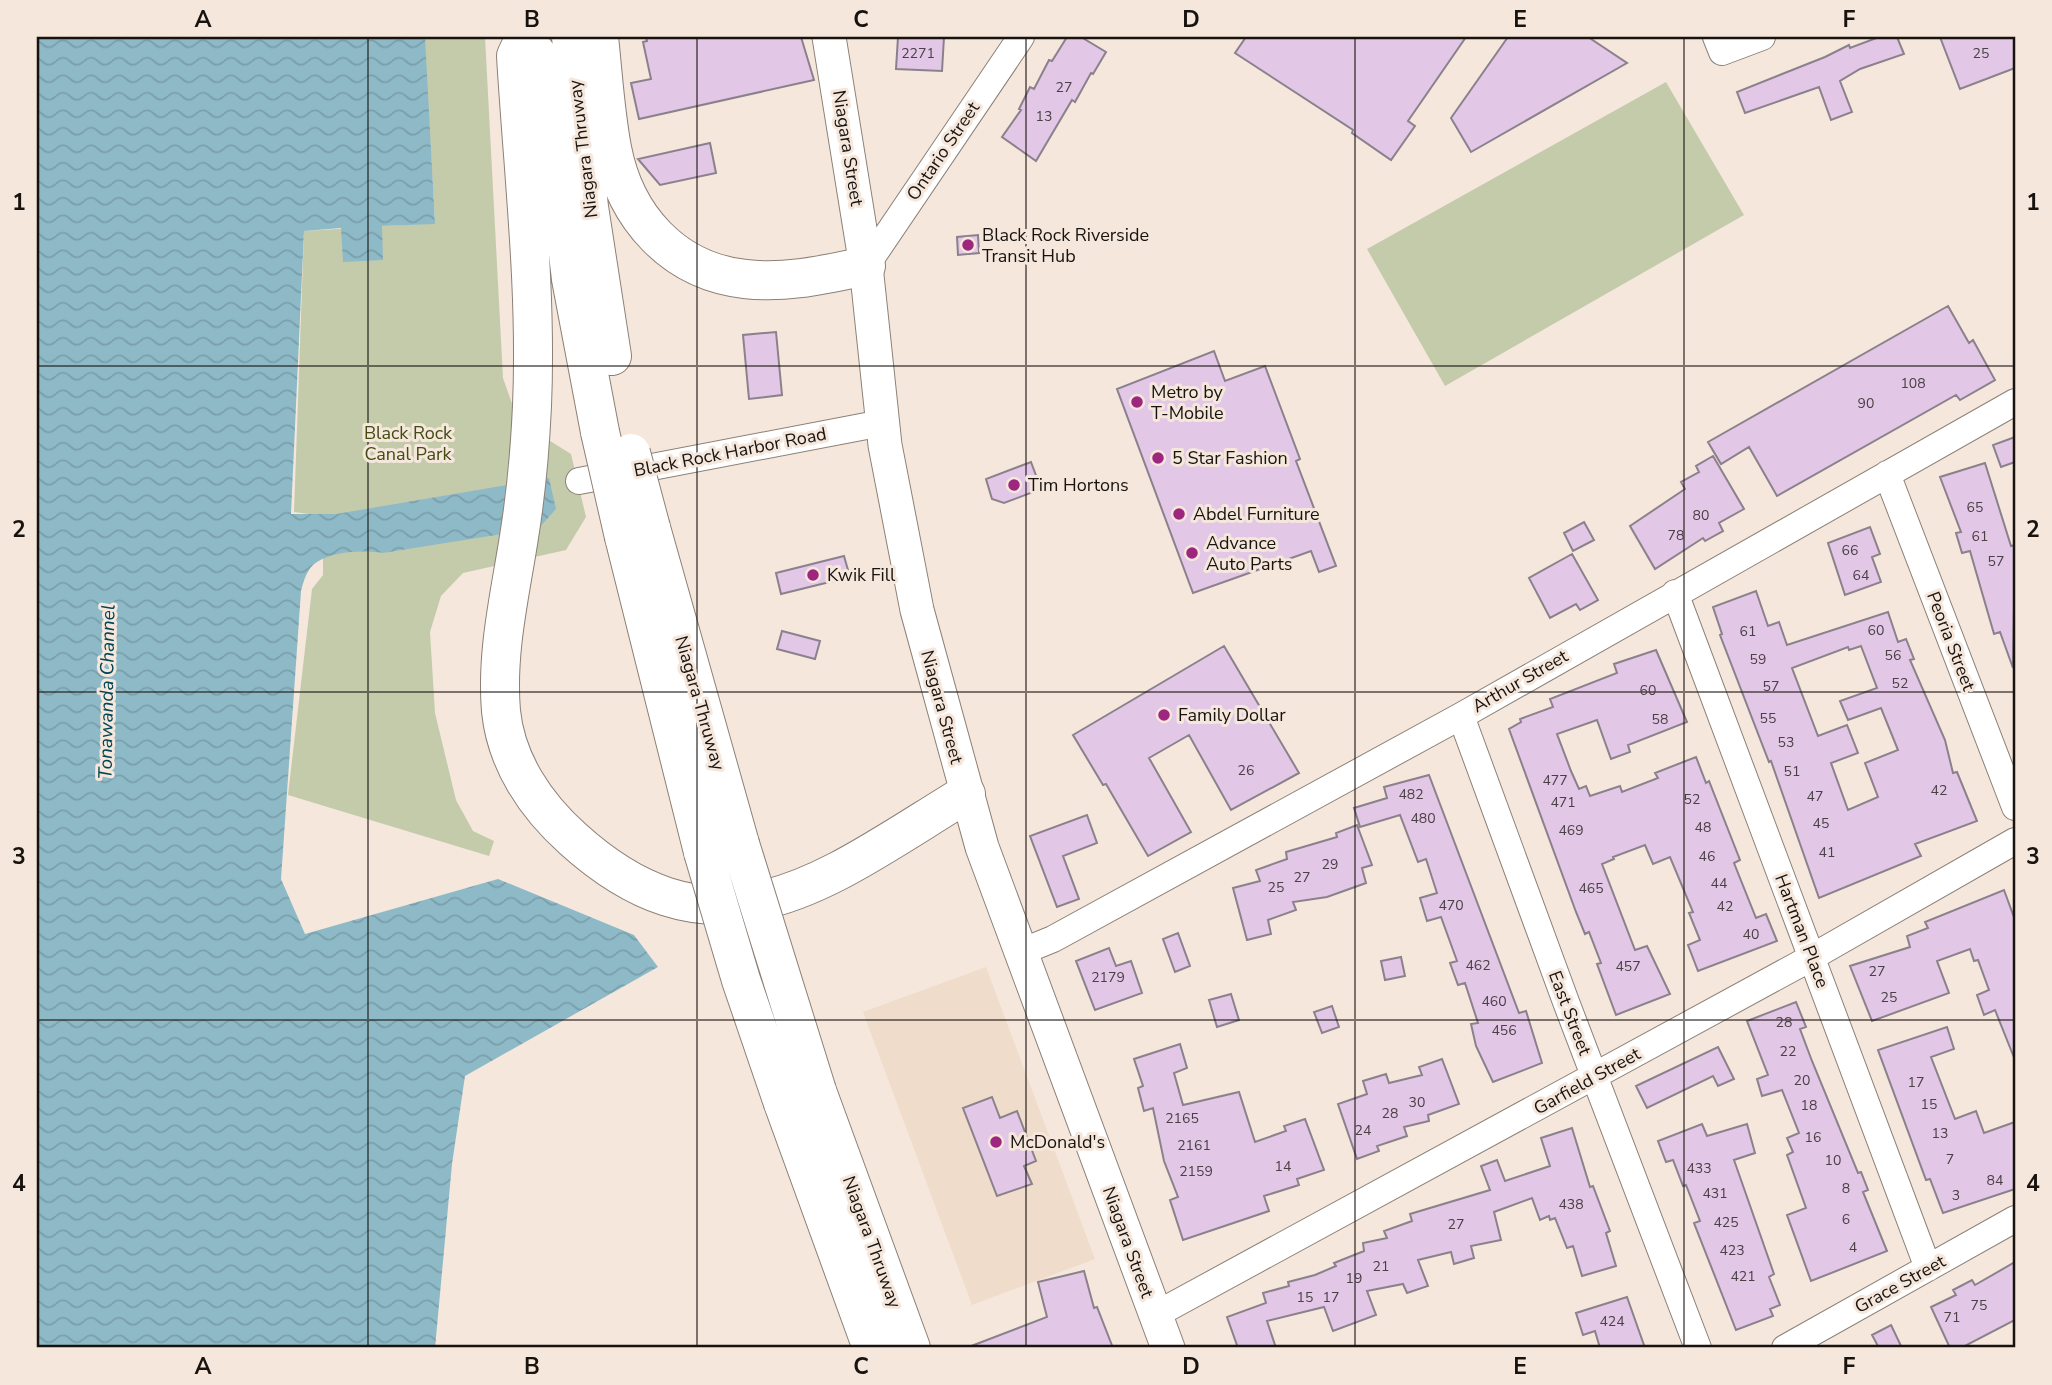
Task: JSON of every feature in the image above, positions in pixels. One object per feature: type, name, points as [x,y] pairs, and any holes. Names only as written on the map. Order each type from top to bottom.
[{"type":"highway","points":[[525,37],[516,56],[533,347],[532,401],[526,493],[501,650],[501,712],[505,735],[519,772],[547,811],[584,849],[622,876],[661,895],[706,904],[758,902],[789,894],[842,871],[966,794]]},
{"type":"highway","name":"Niagara Thruway","points":[[533,37],[556,154],[571,279],[637,533],[703,852],[741,980],[800,1097],[911,1348]]},
{"type":"highway","name":"Niagara Thruway","points":[[571,37],[612,430]]},
{"type":"highway","points":[[598,37],[612,148],[623,184],[640,220],[670,251],[715,273],[745,279],[813,277],[866,266]]},
{"type":"highway","name":"Niagara Thruway","points":[[637,533],[740,844],[800,1097],[872,1348]]},
{"type":"main road","name":"Niagara Street","points":[[829,37],[866,266],[882,423],[917,610],[966,794],[1021,952],[1168,1348]]},
{"type":"street","name":"Ontario Street","points":[[866,266],[1021,37]]},
{"type":"street","points":[[1719,44],[1762,37]]},
{"type":"street","name":"Arthur Street","points":[[1021,952],[1053,939],[1461,716],[2015,402]]},
{"type":"street","name":"Black Rock Harbor Road","points":[[579,481],[882,423]]},
{"type":"street","name":"Peoria Street","points":[[1887,474],[2015,807]]},
{"type":"street","name":"Hartman Place","points":[[1675,593],[1928,1268]]},
{"type":"street","name":"East Street","points":[[1461,716],[1594,1077],[1698,1348]]},
{"type":"street","name":"Garfield Street","points":[[1156,1315],[1812,957],[2015,841]]},
{"type":"street","name":"Grace Street","points":[[1785,1348],[2015,1219]]},
{"type":"shaded area","points":[[986,967],[1095,1259],[972,1305],[863,1012]]},
{"type":"green space","name":"Black Rock Canal Park","points":[[424,37],[485,37],[503,378],[518,421],[571,454],[586,517],[566,550],[463,573],[441,596],[430,632],[435,713],[456,800],[473,831],[494,841],[489,856],[288,795],[312,589],[323,575],[323,516],[294,512],[304,231],[435,223]]},
{"type":"green space","points":[[1666,82],[1744,215],[1445,386],[1367,249]]},
{"type":"water","name":"Tonawanda Channel","points":[[37,37],[425,37],[435,224],[382,226],[383,260],[343,262],[341,228],[304,231],[291,514],[336,514],[549,478],[556,509],[539,528],[383,553],[341,554],[324,558],[311,568],[301,591],[281,879],[305,934],[498,879],[634,935],[658,967],[465,1076],[452,1164],[435,1348],[37,1348]]},
{"type":"building","points":[[646,37],[801,37],[814,80],[639,119],[631,83],[651,79],[643,42],[647,41]]},
{"type":"building","points":[[898,37],[944,37],[942,71],[896,69]]},
{"type":"building","points":[[1067,37],[1081,37],[1106,52],[1075,102],[1072,100],[1036,161],[1002,137],[1021,110],[1019,109],[1030,87],[1034,89],[1049,60],[1052,61]]},
{"type":"building","points":[[1246,37],[1466,37],[1408,121],[1415,126],[1391,160],[1352,133],[1353,130],[1235,53]]},
{"type":"building","points":[[1508,37],[1588,37],[1627,63],[1471,152],[1451,118]]},
{"type":"building","points":[[1879,37],[1897,37],[1904,54],[1860,69],[1840,81],[1852,112],[1831,120],[1819,87],[1745,113],[1737,92],[1849,45],[1850,48]]},
{"type":"building","points":[[1940,37],[2015,37],[2015,68],[1960,89]]},
{"type":"building","points":[[710,143],[716,173],[660,185],[638,159]]},
{"type":"building","name":"Black Rock Riverside Transit Hub","points":[[978,235],[979,253],[958,255],[957,237]]},
{"type":"building","points":[[1948,306],[1969,343],[1973,340],[1995,380],[1960,400],[1956,395],[1777,496],[1749,447],[1721,464],[1708,442]]},
{"type":"building","points":[[776,332],[782,395],[749,399],[743,335]]},
{"type":"building","points":[[1214,351],[1225,381],[1265,366],[1300,459],[1296,461],[1336,566],[1319,572],[1311,551],[1193,593],[1117,389]]},
{"type":"building","points":[[2015,437],[2015,462],[2001,467],[1993,445]]},
{"type":"building","points":[[1713,456],[1744,509],[1719,523],[1723,531],[1705,541],[1703,538],[1655,569],[1630,526],[1685,489],[1681,482],[1699,472],[1696,466]]},
{"type":"building","name":"Tim Hortons","points":[[1031,462],[1041,489],[1004,503],[992,499],[986,479]]},
{"type":"building","points":[[1985,463],[2011,546],[2015,545],[2013,668],[2000,632],[1994,634],[1970,551],[1962,553],[1956,533],[1961,532],[1940,477]]},
{"type":"building","points":[[1584,522],[1594,540],[1573,551],[1564,533]]},
{"type":"building","points":[[1870,527],[1880,554],[1872,557],[1881,582],[1845,595],[1828,543]]},
{"type":"building","points":[[1572,554],[1598,600],[1580,610],[1576,604],[1550,618],[1529,578]]},
{"type":"building","name":"Kwik Fill","points":[[844,556],[850,577],[781,594],[776,573]]},
{"type":"building","points":[[1756,591],[1768,626],[1779,622],[1787,645],[1888,612],[1898,642],[1906,639],[1914,659],[1910,660],[1945,740],[1953,773],[1957,772],[1977,821],[1915,844],[1921,856],[1819,898],[1771,761],[1769,762],[1720,635],[1722,634],[1713,607]],"holes":[[[1861,646],[1877,688],[1840,701],[1848,720],[1881,708],[1898,750],[1865,763],[1878,797],[1848,810],[1831,763],[1858,753],[1847,725],[1818,736],[1792,668],[1848,647],[1849,650]]]},
{"type":"building","points":[[782,631],[820,641],[815,659],[777,649]]},
{"type":"building","points":[[1224,646],[1299,773],[1231,810],[1189,735],[1149,758],[1191,832],[1148,856],[1106,784],[1103,785],[1073,735]]},
{"type":"building","points":[[1656,650],[1687,722],[1628,745],[1630,752],[1611,759],[1597,720],[1557,734],[1571,771],[1579,789],[1586,786],[1590,796],[1620,786],[1622,792],[1658,778],[1655,773],[1696,757],[1706,783],[1709,781],[1740,860],[1734,863],[1756,918],[1766,914],[1777,941],[1698,971],[1688,945],[1700,940],[1689,913],[1693,912],[1670,857],[1653,864],[1645,845],[1613,857],[1614,859],[1602,864],[1635,950],[1647,946],[1670,994],[1616,1015],[1597,964],[1601,963],[1589,932],[1585,934],[1576,912],[1509,729],[1521,722],[1520,719],[1553,707],[1550,699],[1617,673],[1614,664]]},
{"type":"building","points":[[1429,775],[1519,1013],[1526,1011],[1542,1063],[1493,1082],[1476,1046],[1471,1024],[1478,1023],[1465,983],[1458,985],[1450,963],[1457,961],[1441,917],[1427,921],[1420,898],[1437,893],[1426,859],[1418,862],[1400,815],[1360,827],[1354,808],[1387,798],[1384,787]]},
{"type":"building","points":[[1087,815],[1097,843],[1063,856],[1079,899],[1057,907],[1030,836]]},
{"type":"building","points":[[1357,825],[1372,865],[1362,868],[1366,883],[1327,897],[1293,902],[1296,910],[1268,920],[1271,934],[1247,940],[1233,888],[1260,881],[1256,870],[1287,859],[1286,852],[1337,837],[1336,833]]},
{"type":"building","points":[[2004,890],[2015,920],[2015,1060],[1995,1010],[1984,1015],[1977,995],[1989,990],[1978,960],[1974,961],[1970,949],[1937,961],[1949,993],[1872,1021],[1850,966],[1910,947],[1907,936],[1928,928],[1925,922]]},
{"type":"building","points":[[1178,933],[1190,966],[1175,972],[1163,939]]},
{"type":"building","points":[[1109,948],[1116,966],[1131,961],[1142,993],[1095,1010],[1076,961]]},
{"type":"building","points":[[1401,957],[1405,976],[1385,980],[1381,961]]},
{"type":"building","points":[[1231,994],[1239,1020],[1217,1027],[1209,1000]]},
{"type":"building","points":[[1796,1002],[1806,1027],[1800,1029],[1858,1173],[1861,1172],[1868,1190],[1863,1192],[1887,1251],[1811,1281],[1787,1215],[1806,1208],[1787,1155],[1793,1152],[1787,1138],[1799,1133],[1782,1090],[1762,1096],[1757,1079],[1768,1075],[1747,1021]]},
{"type":"building","points":[[1332,1006],[1339,1027],[1322,1033],[1314,1012]]},
{"type":"building","points":[[1947,1027],[1954,1049],[1931,1057],[1955,1119],[1976,1111],[1984,1133],[2015,1122],[2015,1189],[1943,1213],[1930,1179],[1926,1180],[1878,1050]]},
{"type":"building","points":[[1180,1044],[1187,1068],[1174,1073],[1183,1105],[1239,1092],[1255,1142],[1286,1131],[1284,1126],[1305,1119],[1324,1170],[1297,1179],[1299,1185],[1264,1196],[1269,1211],[1183,1240],[1170,1200],[1178,1197],[1164,1161],[1153,1108],[1144,1111],[1138,1088],[1143,1086],[1134,1059]]},
{"type":"building","points":[[1718,1047],[1734,1079],[1718,1086],[1713,1076],[1647,1108],[1636,1086]]},
{"type":"building","points":[[1442,1059],[1459,1104],[1428,1115],[1429,1121],[1404,1127],[1407,1136],[1377,1146],[1379,1151],[1357,1159],[1338,1104],[1367,1094],[1363,1081],[1386,1074],[1389,1083],[1422,1075],[1419,1067]]},
{"type":"building","name":"McDonald's","points":[[992,1097],[1000,1118],[1017,1111],[1036,1161],[1024,1166],[1032,1184],[997,1196],[963,1108]]},
{"type":"building","points":[[1702,1124],[1707,1136],[1747,1124],[1755,1153],[1734,1160],[1774,1274],[1769,1277],[1780,1305],[1770,1309],[1773,1316],[1736,1330],[1694,1223],[1700,1221],[1686,1185],[1683,1186],[1673,1160],[1666,1162],[1658,1141]]},
{"type":"building","points":[[1572,1128],[1590,1187],[1593,1186],[1610,1231],[1606,1233],[1616,1266],[1582,1276],[1573,1246],[1567,1248],[1555,1218],[1550,1220],[1549,1216],[1540,1220],[1532,1198],[1494,1212],[1501,1240],[1471,1246],[1474,1258],[1454,1264],[1451,1252],[1418,1260],[1428,1286],[1407,1293],[1403,1284],[1367,1291],[1376,1315],[1333,1331],[1324,1307],[1267,1321],[1276,1348],[1238,1348],[1227,1317],[1266,1303],[1263,1293],[1289,1286],[1288,1282],[1315,1275],[1336,1266],[1334,1263],[1364,1251],[1363,1243],[1387,1238],[1384,1231],[1412,1221],[1410,1214],[1490,1190],[1481,1166],[1497,1160],[1505,1181],[1550,1166],[1541,1138]]},
{"type":"building","points":[[2015,1262],[2015,1320],[1961,1348],[1950,1348],[1931,1307],[1956,1295],[1953,1290],[1972,1280],[1975,1285]]},
{"type":"building","points":[[1084,1271],[1094,1308],[1097,1307],[1113,1348],[966,1348],[1047,1317],[1038,1282]]},
{"type":"building","points":[[1627,1297],[1645,1348],[1600,1348],[1595,1331],[1583,1335],[1576,1313]]},
{"type":"building","points":[[1891,1325],[1902,1348],[1879,1348],[1872,1335]]},
{"type":"place","name":"Black Rock Riverside Transit Hub","points":[[968,245]]},
{"type":"place","name":"Metro by T-Mobile","points":[[1137,402]]},
{"type":"place","name":"5 Star Fashion","points":[[1158,458]]},
{"type":"place","name":"Tim Hortons","points":[[1014,485]]},
{"type":"place","name":"Abdel Furniture","points":[[1179,514]]},
{"type":"place","name":"Advance Auto Parts","points":[[1192,553]]},
{"type":"place","name":"Kwik Fill","points":[[813,575]]},
{"type":"place","name":"Family Dollar","points":[[1164,715]]},
{"type":"place","name":"McDonald's","points":[[996,1142]]}]
